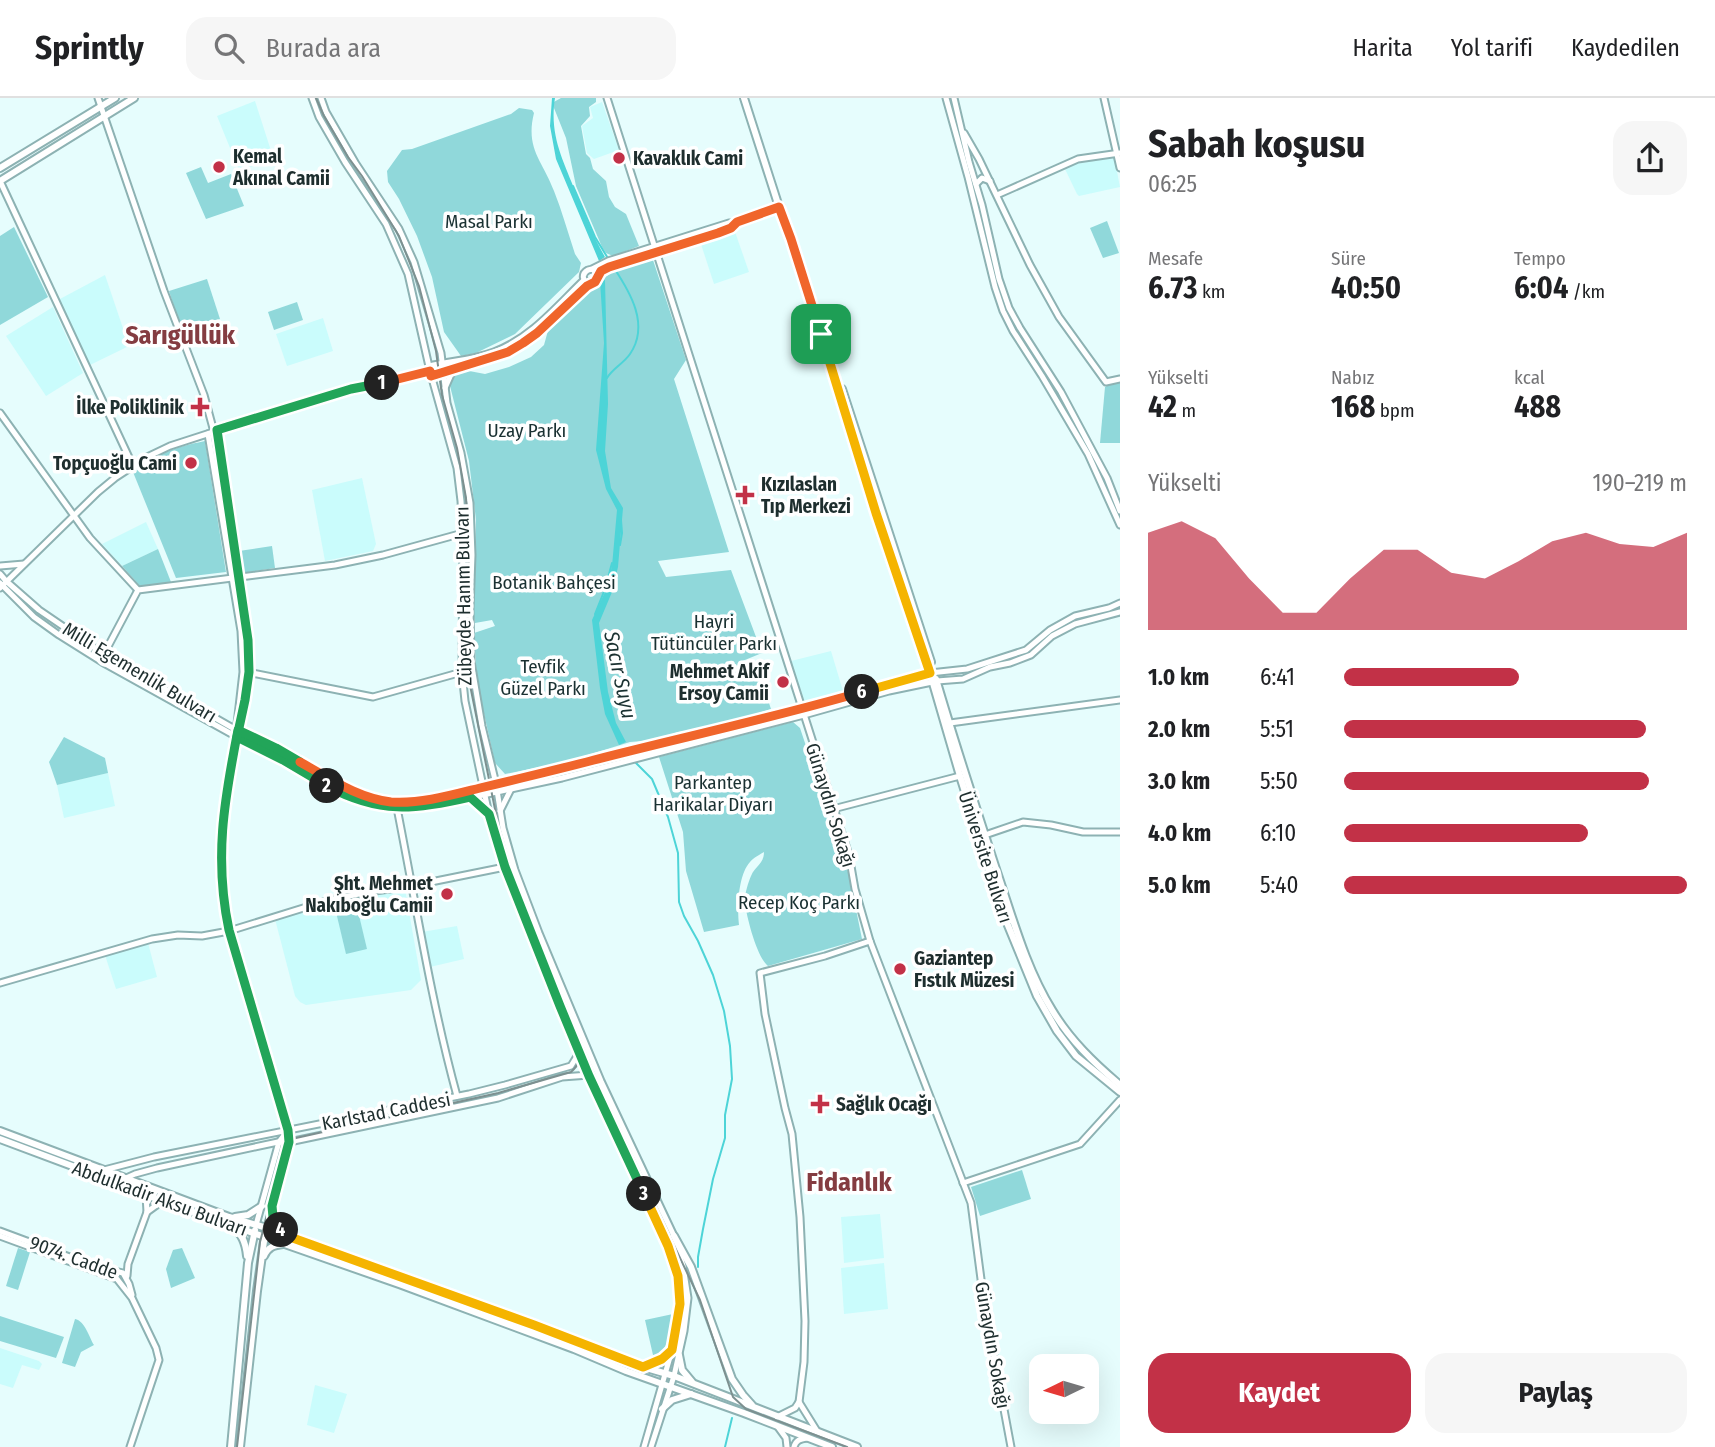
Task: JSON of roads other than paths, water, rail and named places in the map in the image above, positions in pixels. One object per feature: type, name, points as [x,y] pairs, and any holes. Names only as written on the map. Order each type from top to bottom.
[{"type":"main road","points":[[0,168],[115,98]]},
{"type":"main road","points":[[0,181],[134,98]]},
{"type":"main road","name":"Üniversite Bulvarı","points":[[746,98],[880,525],[932,672],[960,776],[1035,980],[1069,1035],[1093,1062],[1120,1085]]},
{"type":"main road","name":"Üniversite Bulvarı","points":[[935,682],[950,723],[1005,918],[1037,996],[1057,1031],[1076,1056],[1120,1093]]},
{"type":"main road","name":"Abdulkadir Aksu Bulvarı","points":[[0,1131],[126,1178],[227,1220]]},
{"type":"main road","name":"Abdulkadir Aksu Bulvarı","points":[[0,1139],[165,1202],[255,1229],[264,1236],[400,1284],[832,1447]]},
{"type":"main road","points":[[227,1220],[248,1215],[262,1206]]},
{"type":"main road","points":[[272,1206],[276,1223],[290,1237]]},
{"type":"main road","points":[[227,1220],[245,1242],[248,1263]]},
{"type":"main road","points":[[240,1447],[267,1228]]},
{"type":"main road","name":"Abdulkadir Aksu Bulvarı","points":[[255,1229],[267,1228],[643,1367],[674,1376],[857,1447]]},
{"type":"main road","points":[[231,1447],[248,1263],[255,1229]]},
{"type":"main road","points":[[674,1236],[691,1266],[732,1379],[756,1409]]},
{"type":"main road","points":[[261,1268],[267,1250],[286,1244]]},
{"type":"main road","points":[[643,1367],[662,1359],[672,1350]]},
{"type":"main road","points":[[679,1356],[685,1374],[696,1385]]},
{"type":"main road","points":[[663,1409],[672,1400],[691,1394]]},
{"type":"street","points":[[98,98],[164,291],[204,395],[213,432],[248,640],[245,700],[224,803],[221,849],[229,930],[288,1130],[289,1142],[267,1228]]},
{"type":"street","name":"Zübeyde Hanım Bulvarı","points":[[312,98],[319,117],[386,224],[402,258],[457,468],[463,533],[462,672],[465,701],[489,814],[505,867],[579,1053],[675,1266],[680,1296],[672,1350],[644,1447]]},
{"type":"street","name":"Zübeyde Hanım Bulvarı","points":[[321,98],[356,164],[399,229],[414,262],[441,353],[445,388],[470,503],[471,661],[503,828],[515,870],[601,1081],[674,1236],[686,1276],[687,1314],[679,1356],[651,1447]]},
{"type":"street","name":"Günaydın Sokağı","points":[[607,98],[849,855],[855,889],[870,942],[971,1203],[984,1302],[1011,1447]]},
{"type":"street","points":[[946,98],[976,184],[999,279],[1009,308],[1062,392],[1107,478],[1120,511]]},
{"type":"street","points":[[954,98],[989,265],[1003,311],[1088,454],[1120,525]]},
{"type":"street","points":[[1104,98],[1120,168]]},
{"type":"street","points":[[961,130],[985,170],[1030,265],[1059,317],[1106,382],[1120,379]]},
{"type":"street","points":[[997,194],[1078,159],[1118,153]]},
{"type":"street","points":[[969,170],[985,170]]},
{"type":"street","points":[[976,184],[982,178],[990,181]]},
{"type":"street","points":[[0,181],[133,466]]},
{"type":"street","points":[[2,585],[98,492],[133,466],[170,446],[351,389],[388,382],[430,371],[442,364],[491,353],[520,339],[587,282],[595,282],[601,271],[655,249],[780,206]]},
{"type":"street","points":[[587,282],[584,273],[587,270],[608,261],[655,249]]},
{"type":"street","points":[[592,269],[598,276]]},
{"type":"street","points":[[430,371],[443,374],[508,352],[537,333],[587,282]]},
{"type":"street","points":[[441,353],[452,362]]},
{"type":"street","points":[[445,388],[453,370]]},
{"type":"street","points":[[0,413],[90,538],[138,590]]},
{"type":"street","points":[[213,432],[236,577]]},
{"type":"street","points":[[138,590],[335,565],[463,533]]},
{"type":"street","points":[[0,566],[24,564]]},
{"type":"street","name":"Milli Egemenlik Bulvarı","points":[[0,574],[2,585],[34,617],[86,653],[331,788],[363,802],[397,808],[430,805],[618,754],[803,712],[932,672],[967,669],[1026,650],[1062,622],[1120,603]]},
{"type":"street","name":"Milli Egemenlik Bulvarı","points":[[2,585],[104,654],[237,734],[276,748],[333,782],[365,796],[395,802],[469,794]]},
{"type":"street","points":[[104,654],[138,590]]},
{"type":"street","name":"Milli Egemenlik Bulvarı","points":[[509,785],[562,778],[803,712],[889,691],[963,679],[1031,655],[1063,629],[1120,612]]},
{"type":"street","points":[[246,672],[373,696],[462,672]]},
{"type":"street","points":[[950,723],[1120,700]]},
{"type":"street","points":[[480,771],[469,794],[489,814]]},
{"type":"street","points":[[493,776],[509,785],[500,811]]},
{"type":"street","points":[[833,809],[960,776]]},
{"type":"street","points":[[397,808],[443,1045],[457,1096]]},
{"type":"street","points":[[982,836],[1023,822],[1083,832],[1120,832]]},
{"type":"street","points":[[0,983],[132,943],[178,935],[202,936],[326,901],[505,867]]},
{"type":"street","points":[[777,1417],[795,1408],[799,1402],[805,1321],[800,1217],[792,1134],[765,1014],[760,973],[870,942]]},
{"type":"street","name":"Karlstad Caddesi","points":[[103,1171],[155,1157],[505,1085],[571,1066],[579,1053]]},
{"type":"street","name":"Karlstad Caddesi","points":[[126,1178],[157,1168],[498,1098],[562,1077],[589,1076]]},
{"type":"street","points":[[963,1183],[1080,1144],[1120,1100]]},
{"type":"street","points":[[255,1229],[279,1142],[288,1130]]},
{"type":"street","points":[[128,1264],[117,1275],[119,1281],[125,1281],[127,1278],[128,1264],[147,1212],[146,1195]]},
{"type":"street","points":[[147,1212],[165,1202]]},
{"type":"street","name":"9074. Cadde","points":[[0,1231],[94,1266],[120,1272],[127,1278],[132,1298],[159,1360],[130,1447]]},
{"type":"street","name":"9074. Cadde","points":[[0,1236],[119,1281],[132,1298]]},
{"type":"street","points":[[799,1402],[817,1431]]},
{"type":"street","points":[[778,1427],[784,1433],[787,1445],[791,1441],[795,1445],[798,1439],[808,1437]]},
{"type":"waterway","name":"Sacır Suyu","points":[[573,186],[595,237],[609,260]]},
{"type":"waterway","name":"Sacır Suyu","points":[[607,378],[630,354],[638,332],[636,309],[614,268]]},
{"type":"waterway","name":"Sacır Suyu","points":[[620,545],[621,520]]},
{"type":"waterway","name":"Sacır Suyu","points":[[595,614],[612,563]]},
{"type":"waterway","name":"Sacır Suyu","points":[[635,762],[652,779],[668,817],[678,853],[679,902],[713,975],[724,1011],[730,1046],[732,1079],[725,1115],[725,1138],[713,1179],[698,1267]]},
{"type":"waterway","points":[[725,1447],[732,1418]]},
{"type":"tram line","points":[[316,98],[348,157],[399,236],[419,286],[436,351],[442,395],[457,448],[466,498],[469,543],[467,653],[470,685],[507,859],[604,1098],[700,1300],[733,1397],[746,1409],[847,1447]]},
{"type":"tram line","points":[[237,1447],[260,1242],[284,1151],[289,1142],[296,1138],[498,1093],[571,1072],[580,1060],[580,1046]]},
{"type":"place","name":"Kavaklık Cami","points":[[619,158]]},
{"type":"place","name":"Kemal Akınal Camii","points":[[219,167]]},
{"type":"place","name":"İlke Poliklinik","points":[[200,407]]},
{"type":"place","name":"Topçuoğlu Cami","points":[[191,463]]},
{"type":"place","name":"Kızılaslan Tıp Merkezi","points":[[745,495]]},
{"type":"place","name":"Mehmet Akif Ersoy Camii","points":[[783,682]]},
{"type":"place","name":"Şht. Mehmet Nakıboğlu Camii","points":[[447,894]]},
{"type":"place","name":"Gaziantep Fıstık Müzesi","points":[[900,969]]},
{"type":"place","name":"Sağlık Ocağı","points":[[820,1104]]},
{"type":"district","name":"Sarıgüllük","points":[[180,335]]},
{"type":"district","name":"Fidanlık","points":[[849,1182]]},
{"type":"park label","name":"Masal Parkı","points":[[489,221]]},
{"type":"park label","name":"Uzay Parkı","points":[[527,430]]},
{"type":"park label","name":"Botanik Bahçesi","points":[[554,582]]},
{"type":"park label","name":"Hayri Tütüncüler Parkı","points":[[714,632]]},
{"type":"park label","name":"Tevfik Güzel Parkı","points":[[543,677]]},
{"type":"park label","name":"Parkantep Harikalar Diyarı","points":[[713,793]]},
{"type":"park label","name":"Recep Koç Parkı","points":[[799,902]]}]
